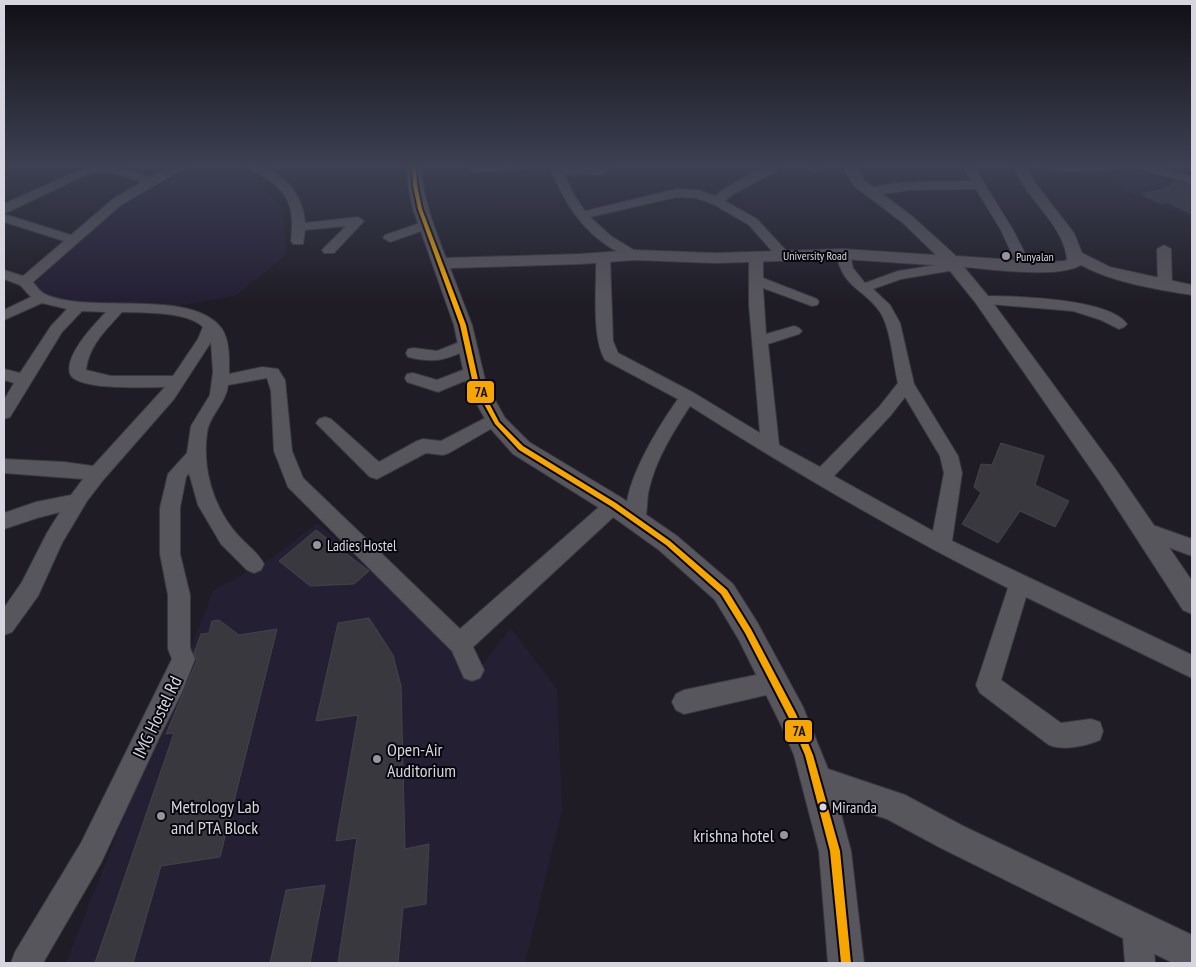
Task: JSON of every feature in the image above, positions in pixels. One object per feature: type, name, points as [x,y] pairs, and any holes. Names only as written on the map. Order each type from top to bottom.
[{"type":"street","points":[[25,282],[108,210]]},
{"type":"street","points":[[298,210],[300,227],[298,241]]},
{"type":"street","points":[[422,210],[439,263],[457,308],[476,384],[495,419],[521,448],[614,504],[668,544],[724,592],[748,631],[793,717],[809,755],[835,851],[846,963]]},
{"type":"street","points":[[579,210],[602,238],[616,247],[635,255]]},
{"type":"street","points":[[582,215],[603,210]]},
{"type":"street","points":[[732,210],[752,222],[783,255]]},
{"type":"street","points":[[895,210],[908,220],[953,263],[982,300],[1108,476],[1192,602]]},
{"type":"street","points":[[994,210],[1024,265]]},
{"type":"street","points":[[1048,210],[1071,240],[1072,261],[1104,271],[1192,291]]},
{"type":"street","points":[[4,218],[73,240]]},
{"type":"street","points":[[300,227],[358,221],[329,250]]},
{"type":"street","points":[[390,238],[426,225]]},
{"type":"street","points":[[1164,249],[1165,286]]},
{"type":"street","points":[[843,254],[846,268],[853,279],[885,308],[893,323],[906,384],[949,456],[953,473],[941,545]]},
{"type":"street","name":"University Road","points":[[439,263],[603,258],[635,255],[715,258],[843,254],[953,263],[1024,265],[1072,261]]},
{"type":"street","points":[[756,256],[760,341],[770,448]]},
{"type":"street","points":[[603,258],[605,341],[611,356],[688,397],[821,478],[941,545],[1192,667]]},
{"type":"street","points":[[864,288],[898,275],[953,263]]},
{"type":"street","points":[[4,274],[25,282],[40,298],[78,305],[188,313],[205,319],[216,331],[221,360],[221,381],[218,395],[198,430],[198,480],[210,509],[226,536],[239,553],[254,564]]},
{"type":"street","points":[[756,280],[812,302]]},
{"type":"street","points":[[4,316],[40,298]]},
{"type":"street","points":[[982,300],[1041,302],[1104,314],[1119,324]]},
{"type":"street","points":[[4,413],[56,329],[78,305]]},
{"type":"street","points":[[118,308],[89,340],[82,351],[78,373],[89,378],[108,380],[178,380]]},
{"type":"street","points":[[4,625],[30,589],[54,539],[76,501],[97,474],[137,431],[178,380],[205,340],[211,326]]},
{"type":"street","points":[[760,341],[794,331]]},
{"type":"street","points":[[414,353],[439,356],[467,344]]},
{"type":"street","points":[[413,378],[438,386],[473,371]]},
{"type":"street","points":[[221,381],[262,372],[272,373],[277,380],[279,391],[283,452],[295,482],[460,644],[472,670]]},
{"type":"street","points":[[4,374],[24,380]]},
{"type":"street","points":[[821,478],[885,410],[906,384]]},
{"type":"street","points":[[636,520],[637,493],[644,474],[674,417],[688,397]]},
{"type":"street","points":[[325,423],[377,472],[423,446],[443,448],[495,419]]},
{"type":"street","name":"IMG Hostel Rd","points":[[26,963],[91,852],[151,727],[174,684],[184,659],[179,649],[179,595],[170,554],[170,508],[177,474],[197,454]]},
{"type":"street","points":[[4,466],[64,469],[97,474]]},
{"type":"street","points":[[4,521],[36,510],[76,501]]},
{"type":"street","points":[[460,644],[614,504]]},
{"type":"street","points":[[1144,530],[1192,548]]},
{"type":"street","points":[[1020,582],[988,685],[1058,736],[1091,731]]},
{"type":"street","points":[[684,702],[775,682]]},
{"type":"street","points":[[816,780],[894,806],[952,837],[1192,954]]},
{"type":"street","points":[[1137,926],[1140,963]]},
{"type":"shaded area","points":[[113,210],[283,210],[286,255],[235,296],[172,307],[64,302],[33,293],[34,279]]},
{"type":"shaded area","points":[[1173,210],[1192,210],[1192,218]]},
{"type":"shaded area","points":[[317,523],[397,591],[479,669],[511,628],[557,689],[562,810],[525,963],[66,963],[213,591],[272,558]]},
{"type":"building","points":[[1184,210],[1192,210],[1192,214]]},
{"type":"building","points":[[1001,443],[1044,456],[1035,485],[1069,501],[1055,527],[1020,511],[998,543],[962,524],[981,493],[974,487],[981,464],[992,465]]},
{"type":"building","name":"Ladies Hostel","points":[[316,530],[369,571],[354,584],[310,586],[279,561]]},
{"type":"building","points":[[369,618],[393,655],[401,686],[405,849],[429,844],[426,904],[403,908],[398,963],[338,963],[357,838],[336,841],[358,715],[316,721],[338,623]]},
{"type":"building","points":[[219,620],[239,635],[277,629],[220,857],[161,866],[133,963],[95,963],[174,733],[166,734],[197,660],[194,653],[201,634],[209,633],[212,621]]},
{"type":"building","points":[[325,885],[310,963],[270,963],[286,890]]},
{"type":"transit line","name":"7A","points":[[420,210],[463,325],[476,384],[497,423],[521,448],[614,505],[668,543],[724,592],[748,631],[793,717],[809,755],[835,851],[846,963]]},
{"type":"place","name":"Punyalan","points":[[1006,256]]},
{"type":"place","name":"Ladies Hostel","points":[[317,545]]},
{"type":"place","name":"Open-Air Auditorium","points":[[377,759]]},
{"type":"place","name":"Miranda","points":[[823,807]]},
{"type":"place","name":"Metrology Lab and PTA Block","points":[[161,816]]},
{"type":"place","name":"krishna hotel","points":[[784,835]]}]
